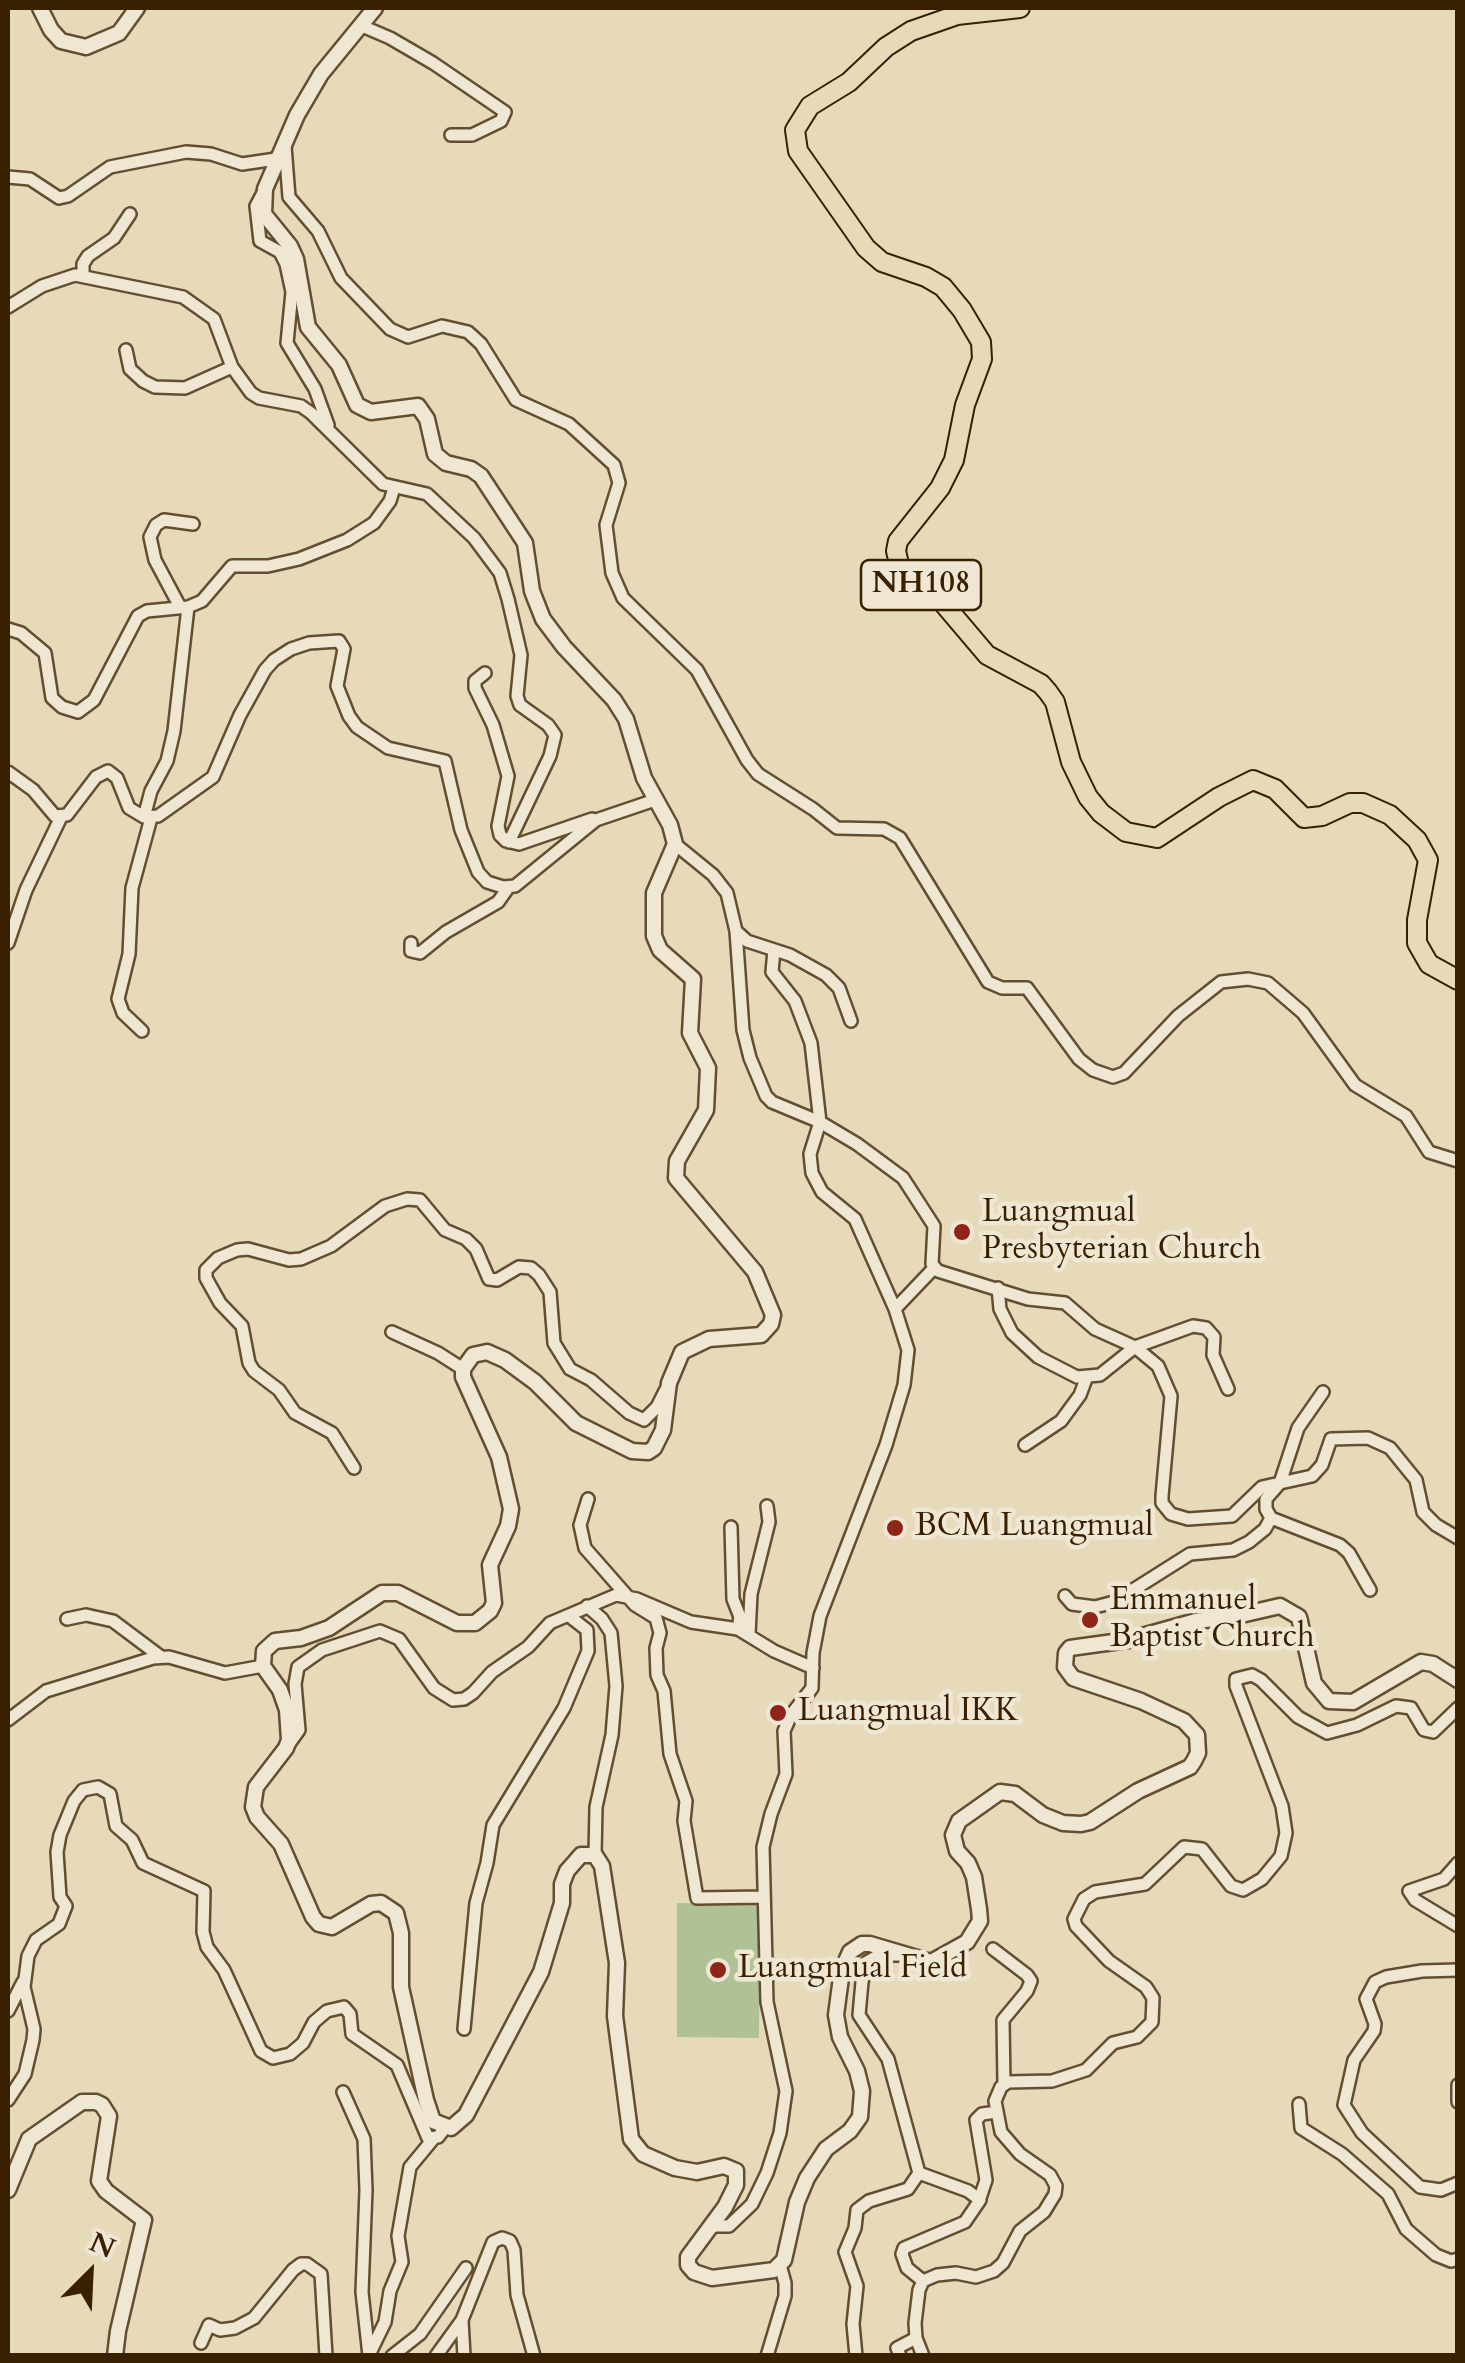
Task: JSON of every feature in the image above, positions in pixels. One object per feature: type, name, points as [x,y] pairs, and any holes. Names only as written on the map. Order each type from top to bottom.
[{"type":"highway","name":"NH108","points":[[1020,8],[957,14],[911,31],[886,47],[856,77],[810,106],[793,137],[803,159],[866,248],[882,262],[926,277],[942,287],[962,310],[981,342],[982,360],[965,405],[954,460],[940,488],[898,542],[900,568],[937,596],[987,654],[1041,684],[1048,692],[1055,702],[1071,762],[1088,797],[1126,832],[1157,838],[1230,790],[1253,780],[1275,788],[1304,818],[1322,816],[1350,803],[1363,803],[1390,814],[1417,840],[1428,860],[1417,920],[1417,943],[1430,964],[1458,980]]},
{"type":"street","points":[[40,8],[61,41],[86,46],[119,33],[137,8]]},
{"type":"street","points":[[332,434],[318,395],[287,343],[292,292],[286,264],[280,252],[260,242],[256,206],[284,142],[321,74],[375,8]]},
{"type":"street","points":[[362,26],[419,55],[505,112],[501,121],[478,132],[451,135]]},
{"type":"street","points":[[284,142],[289,197],[318,232],[341,278],[390,329],[408,337],[442,326],[468,332],[481,344],[516,400],[569,424],[614,465],[619,483],[607,516],[607,538],[612,573],[623,598],[697,670],[758,774],[813,808],[836,828],[884,829],[900,838],[988,982],[1002,988],[1027,988],[1079,1058],[1093,1070],[1113,1077],[1134,1064],[1178,1016],[1221,982],[1248,979],[1268,983],[1303,1013],[1355,1085],[1406,1116],[1429,1152],[1458,1161]]},
{"type":"street","points":[[8,177],[30,179],[59,198],[110,168],[186,152],[212,154],[242,164],[276,159]]},
{"type":"street","points":[[265,189],[262,203],[266,219],[290,246],[296,260],[304,315],[311,333],[339,365],[360,409],[378,412],[397,406],[418,406],[427,419],[432,447],[439,459],[481,476],[525,543],[532,591],[544,619],[621,710],[654,800],[670,825],[676,844],[722,884],[736,930],[743,1030],[760,1085],[772,1102],[820,1122],[891,1167],[910,1187],[934,1226],[934,1268],[895,1309]]},
{"type":"street","points":[[83,275],[88,256],[114,238],[130,214]]},
{"type":"street","points":[[8,307],[42,286],[67,276],[83,275],[156,290],[194,303],[214,319],[232,367],[251,394],[301,406],[372,475],[394,488],[416,490],[440,504],[474,538],[500,573],[521,655],[517,696],[524,710],[548,725],[555,736],[550,756],[509,842]]},
{"type":"street","points":[[126,350],[130,369],[142,382],[155,387],[185,388],[232,367]]},
{"type":"street","points":[[8,628],[21,633],[45,653],[52,698],[62,707],[78,712],[94,700],[138,616],[184,606],[209,595],[232,566],[268,566],[299,559],[364,531],[384,513],[394,488]]},
{"type":"street","points":[[142,1031],[123,1013],[118,999],[129,954],[132,888],[151,790],[167,761],[174,731],[184,606],[155,560],[150,537],[164,520],[194,524]]},
{"type":"street","points":[[147,817],[213,778],[240,715],[274,660],[310,643],[339,641],[344,650],[337,686],[349,716],[357,727],[388,748],[445,761],[462,830],[478,872],[486,882],[508,888]]},
{"type":"street","points":[[485,674],[474,684],[493,725],[507,772],[498,826],[500,836],[509,842],[531,842],[587,819],[596,820]]},
{"type":"street","points":[[8,943],[26,890],[61,817],[73,808],[96,777],[108,771],[117,778],[129,808],[147,817]]},
{"type":"street","points":[[8,772],[33,790],[50,812],[61,817]]},
{"type":"street","points":[[411,943],[411,951],[420,953],[446,932],[498,902],[508,888],[596,820],[654,800]]},
{"type":"street","points":[[354,1468],[332,1433],[296,1413],[279,1390],[254,1371],[242,1326],[220,1303],[206,1278],[206,1270],[218,1258],[248,1250],[290,1260],[301,1258],[331,1246],[385,1206],[407,1199],[420,1200],[445,1230],[476,1248],[489,1279],[497,1280],[519,1267],[531,1268],[539,1275],[550,1292],[551,1328],[561,1357],[570,1369],[644,1420],[658,1407],[682,1352],[709,1340],[760,1335],[771,1324],[773,1315],[766,1295],[746,1260],[676,1178],[677,1161],[706,1110],[708,1068],[690,1033],[693,980],[660,950],[654,936],[653,900],[676,844]]},
{"type":"street","points":[[736,930],[747,941],[811,965],[826,975],[839,988],[852,1020]]},
{"type":"street","points":[[713,2226],[729,2226],[737,2220],[761,2190],[776,2149],[786,2101],[766,2002],[763,1847],[770,1814],[786,1774],[784,1730],[812,1688],[820,1616],[886,1445],[907,1374],[908,1350],[895,1309],[855,1220],[822,1192],[812,1173],[810,1154],[820,1122],[812,1043],[795,1001],[772,972],[774,950]]},
{"type":"street","points":[[934,1268],[963,1281],[1028,1299],[1065,1303],[1095,1329],[1135,1347],[1158,1366],[1171,1396],[1162,1496],[1165,1509],[1171,1514],[1188,1519],[1232,1516],[1256,1490],[1318,1472],[1332,1439],[1377,1440],[1390,1448],[1416,1480],[1421,1506],[1429,1519],[1458,1538]]},
{"type":"street","points":[[998,1288],[1004,1323],[1022,1343],[1056,1368],[1086,1378],[1111,1369],[1135,1347],[1193,1326],[1206,1328],[1214,1337],[1213,1356],[1228,1389]]},
{"type":"street","points":[[392,1332],[463,1369]]},
{"type":"street","points":[[286,1748],[290,1731],[287,1710],[280,1690],[263,1666],[264,1650],[274,1641],[301,1638],[329,1628],[382,1593],[398,1593],[457,1623],[475,1623],[494,1603],[490,1565],[508,1526],[511,1509],[498,1457],[466,1387],[463,1369],[473,1354],[496,1355],[535,1382],[576,1423],[640,1453],[654,1448],[660,1440],[668,1383]]},
{"type":"street","points":[[1025,1445],[1060,1421],[1080,1396],[1086,1378]]},
{"type":"street","points":[[1323,1392],[1298,1428],[1280,1482],[1266,1499],[1266,1509],[1272,1518],[1340,1544],[1370,1590]]},
{"type":"street","points":[[588,1499],[580,1525],[582,1541],[626,1596],[656,1618],[660,1633],[657,1675],[664,1691],[670,1754],[686,1801],[684,1821],[697,1898],[764,1896]]},
{"type":"street","points":[[744,1631],[769,1522],[767,1506]]},
{"type":"street","points":[[1065,1596],[1072,1604],[1094,1607],[1114,1602],[1190,1554],[1232,1550],[1249,1542],[1272,1518]]},
{"type":"street","points":[[731,1527],[733,1598],[744,1631]]},
{"type":"street","points":[[440,2133],[426,2100],[402,1987],[401,1933],[396,1913],[381,1903],[371,1904],[332,1927],[319,1924],[281,1844],[253,1807],[256,1787],[299,1730],[295,1684],[298,1667],[322,1650],[380,1631],[390,1634],[411,1652],[434,1688],[444,1696],[464,1700],[492,1672],[528,1648],[550,1623],[606,1597],[626,1596],[692,1622],[744,1631],[774,1651],[814,1668]]},
{"type":"street","points":[[588,1606],[612,1633],[616,1686],[612,1735],[596,1807],[595,1854],[602,1866],[617,1963],[615,2016],[632,2139],[643,2154],[674,2168],[697,2172],[724,2166],[736,2171],[736,2185],[713,2226],[688,2257],[694,2272],[712,2278],[764,2272],[780,2265]]},
{"type":"street","points":[[767,2356],[786,2283],[780,2265],[807,2178],[826,2150],[850,2132],[860,2117],[862,2091],[840,2037],[836,2016],[846,1957],[856,1947],[870,1944],[931,1962],[951,1953],[975,1932],[980,1921],[974,1877],[957,1851],[952,1834],[959,1821],[1000,1792],[1015,1794],[1042,1815],[1063,1823],[1081,1824],[1190,1767],[1198,1753],[1196,1735],[1184,1721],[1074,1678],[1065,1668],[1070,1648],[1128,1640],[1280,1606],[1298,1617],[1314,1683],[1329,1701],[1353,1702],[1422,1662],[1433,1664],[1458,1680]]},
{"type":"street","points":[[67,1619],[86,1615],[112,1621],[161,1657],[225,1674],[263,1666]]},
{"type":"street","points":[[464,2029],[476,1903],[493,1824],[564,1708],[588,1651],[587,1630],[568,1616]]},
{"type":"street","points":[[8,1720],[46,1691],[161,1657]]},
{"type":"street","points":[[1004,2084],[1052,2080],[1086,2070],[1112,2043],[1137,2037],[1152,2022],[1153,1998],[1146,1987],[1109,1961],[1076,1926],[1074,1919],[1088,1894],[1145,1884],[1184,1846],[1202,1849],[1231,1886],[1243,1890],[1262,1879],[1281,1856],[1286,1833],[1282,1806],[1236,1679],[1252,1675],[1261,1680],[1298,1717],[1326,1733],[1347,1729],[1396,1706],[1411,1708],[1424,1730],[1433,1732],[1458,1708]]},
{"type":"street","points":[[8,2011],[25,1978],[33,1944],[59,1924],[66,1906],[60,1896],[57,1852],[66,1817],[82,1790],[105,1788],[110,1794],[116,1826],[132,1840],[143,1863],[204,1891],[203,1932],[207,1947],[224,1970],[260,2052],[273,2058],[290,2054],[303,2043],[314,2022],[332,2007],[344,2007],[350,2014],[352,2034],[397,2065],[424,2133],[440,2133]]},
{"type":"street","points":[[369,2355],[385,2322],[390,2292],[402,2262],[398,2236],[410,2167],[440,2133],[466,2115],[541,1972],[562,1903],[567,1871],[581,1854],[595,1854]]},
{"type":"street","points":[[1458,1863],[1444,1879],[1412,1888],[1409,1895],[1458,1926]]},
{"type":"street","points":[[923,2281],[945,2274],[976,2277],[994,2271],[1003,2263],[1020,2231],[1044,2212],[1056,2194],[1050,2175],[1010,2144],[997,2122],[995,2101],[1004,2084],[1003,2020],[1030,1982],[1026,1974],[993,1949]]},
{"type":"street","points":[[856,2356],[853,2324],[857,2286],[845,2252],[856,2228],[857,2210],[869,2201],[908,2189],[919,2173],[888,2059],[859,2015],[867,1962],[879,1955],[899,1955]]},
{"type":"street","points":[[1458,1970],[1422,1971],[1375,1982],[1366,1999],[1374,2031],[1354,2060],[1344,2105],[1362,2132],[1420,2187],[1440,2190],[1458,2183]]},
{"type":"street","points":[[8,2100],[30,2058],[34,2029],[25,1978]]},
{"type":"street","points":[[1458,2086],[1458,2102]]},
{"type":"street","points":[[343,2092],[364,2139],[362,2292],[369,2355]]},
{"type":"street","points":[[8,2190],[30,2139],[82,2102],[102,2105],[109,2116],[100,2181],[144,2220],[116,2356]]},
{"type":"street","points":[[1299,2104],[1302,2128],[1342,2154],[1388,2194],[1406,2229],[1436,2255],[1451,2261],[1458,2259]]},
{"type":"street","points":[[923,2281],[907,2268],[904,2248],[965,2222],[975,2212],[986,2180],[976,2120],[982,2114],[997,2112]]},
{"type":"street","points":[[919,2173],[980,2198]]},
{"type":"street","points":[[436,2356],[462,2320],[493,2242],[502,2238],[514,2250],[517,2295],[534,2356]]},
{"type":"street","points":[[201,2343],[209,2325],[220,2330],[235,2328],[254,2318],[293,2270],[307,2264],[321,2274],[326,2356]]},
{"type":"street","points":[[392,2356],[420,2334],[466,2268]]},
{"type":"street","points":[[923,2281],[916,2307],[916,2338],[923,2356]]},
{"type":"street","points":[[462,2320],[464,2356]]},
{"type":"street","points":[[900,2356],[897,2348],[916,2338]]},
{"type":"green space","name":"Luangmual Field","points":[[677,1903],[760,1904],[759,2038],[677,2037]]},
{"type":"place","name":"Luangmual Presbyterian Church","points":[[962,1232]]},
{"type":"place","name":"BCM Luangmual","points":[[895,1528]]},
{"type":"place","name":"Emmanuel Baptist Church","points":[[1090,1620]]},
{"type":"place","name":"Luangmual IKK","points":[[778,1713]]},
{"type":"place","name":"Luangmual Field","points":[[718,1970]]}]
